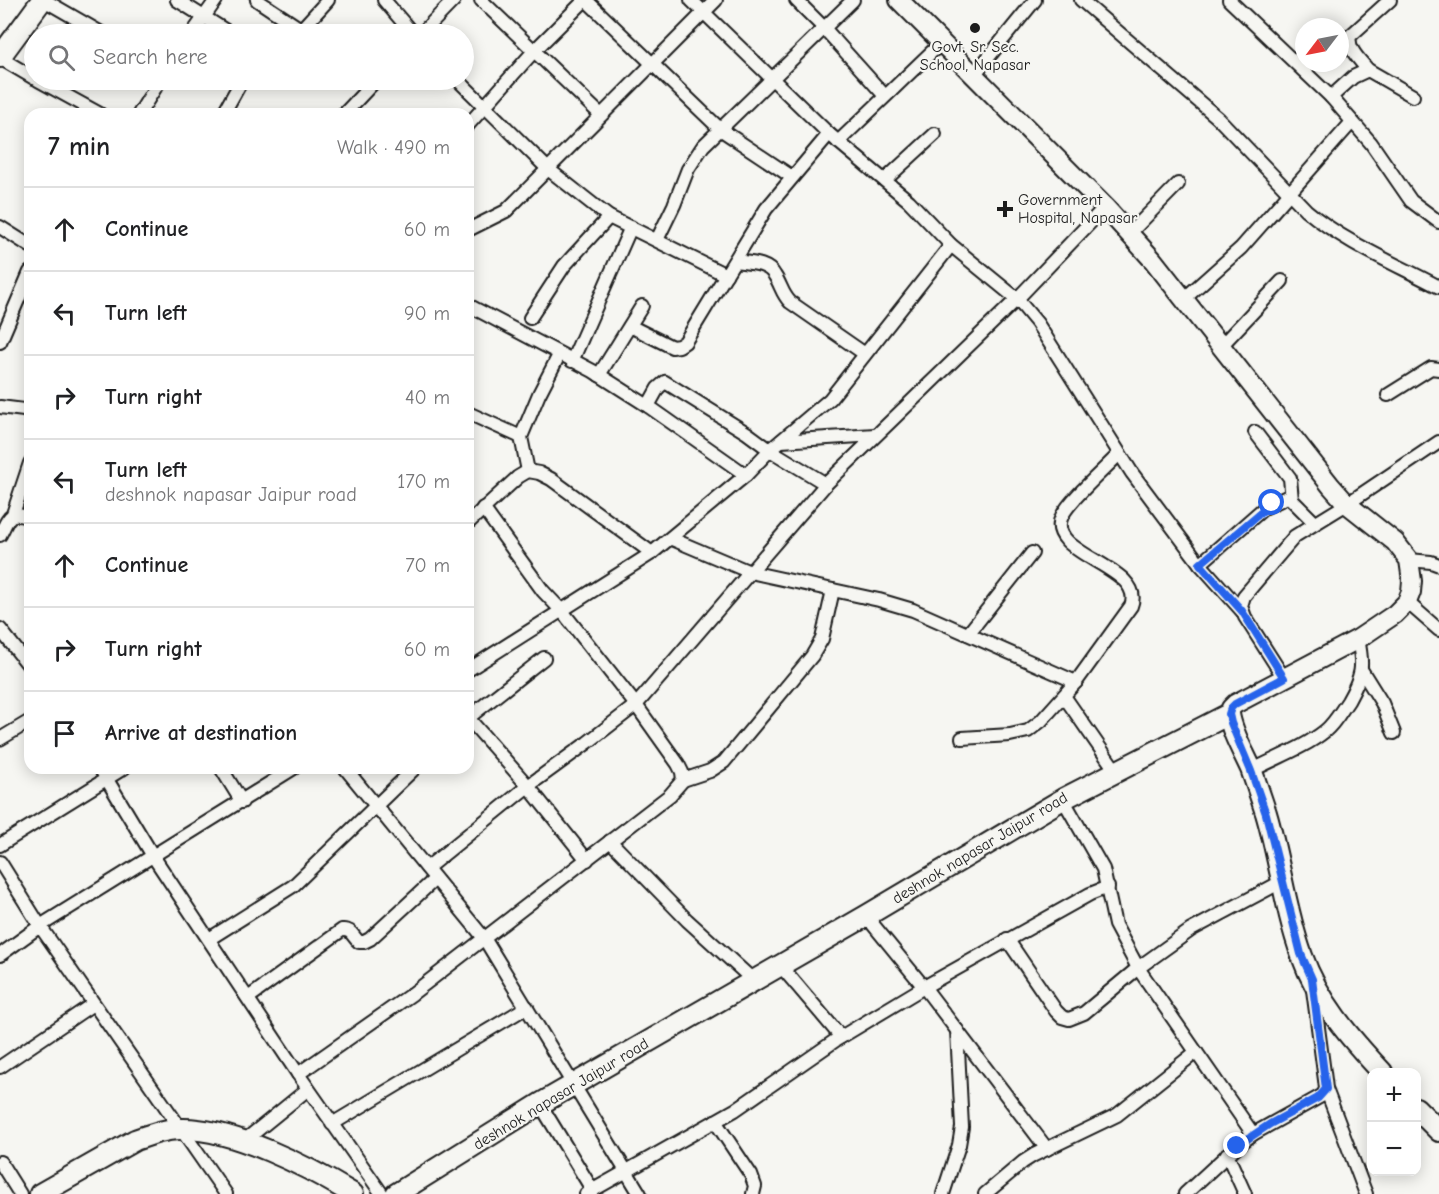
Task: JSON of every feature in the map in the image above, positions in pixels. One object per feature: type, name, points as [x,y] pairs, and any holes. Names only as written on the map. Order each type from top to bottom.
[{"type":"main road","points":[[25,24],[43,0]]},
{"type":"main road","points":[[899,0],[1130,234],[1184,299],[1310,462],[1347,504],[1395,542],[1409,560],[1411,592],[1407,602],[1395,614],[1358,639],[1235,704],[1229,714],[1266,814],[1301,954],[1312,979],[1341,1025],[1378,1068]]},
{"type":"main road","points":[[0,57],[24,25]]},
{"type":"main road","name":"deshnok napasar Jaipur road","points":[[395,1194],[540,1104],[866,916],[1063,799],[1229,714]]},
{"type":"main road","points":[[1421,1113],[1439,1131]]},
{"type":"main road","points":[[40,1194],[135,1140],[150,1134],[180,1129],[244,1141],[263,1148],[353,1194]]},
{"type":"street","points":[[43,0],[85,24]]},
{"type":"street","points":[[177,0],[215,24]]},
{"type":"street","points":[[199,24],[216,0]]},
{"type":"street","points":[[257,0],[290,24]]},
{"type":"street","points":[[309,24],[328,0]]},
{"type":"street","points":[[384,0],[404,24]]},
{"type":"street","points":[[431,24],[454,0]]},
{"type":"street","points":[[481,0],[601,115]]},
{"type":"street","points":[[474,118],[534,51],[585,0],[720,129],[792,177]]},
{"type":"street","points":[[691,0],[833,138],[909,201],[951,245],[1017,299],[1037,323],[1119,454],[1200,564],[1242,611],[1284,678]]},
{"type":"street","points":[[474,227],[506,211],[716,0]]},
{"type":"street","points":[[796,0],[885,96]]},
{"type":"street","points":[[657,240],[688,170],[703,146],[853,0]]},
{"type":"street","points":[[974,75],[1035,0]]},
{"type":"street","points":[[1081,0],[1218,118],[1313,216],[1340,235],[1439,287]]},
{"type":"street","points":[[1228,0],[1331,97],[1384,161],[1411,201],[1439,222]]},
{"type":"street","points":[[1390,0],[1350,36],[1350,47],[1368,70],[1413,96]]},
{"type":"street","points":[[630,326],[672,347],[685,342],[766,209],[792,177],[833,138],[885,96],[942,42]]},
{"type":"street","points":[[0,57],[24,72]]},
{"type":"street","points":[[1331,97],[1353,77],[1368,70]]},
{"type":"street","points":[[56,90],[89,108]]},
{"type":"street","points":[[143,108],[154,90]]},
{"type":"street","points":[[227,108],[237,90]]},
{"type":"street","points":[[348,108],[362,90]]},
{"type":"street","points":[[468,90],[548,169],[609,217],[726,275]]},
{"type":"street","points":[[1184,299],[1241,248],[1352,122]]},
{"type":"street","points":[[885,180],[935,135]]},
{"type":"street","points":[[1130,234],[1178,184]]},
{"type":"street","points":[[427,868],[528,786],[636,705],[826,484],[1017,299],[1105,207]]},
{"type":"street","points":[[530,318],[564,266],[609,217]]},
{"type":"street","points":[[0,227],[24,242]]},
{"type":"street","points":[[572,361],[631,227]]},
{"type":"street","points":[[474,666],[652,554],[746,475],[770,450],[830,399],[951,245]]},
{"type":"street","points":[[735,261],[770,268],[783,295],[790,302],[865,354]]},
{"type":"street","points":[[1221,346],[1282,281]]},
{"type":"street","points":[[0,342],[24,286]]},
{"type":"street","points":[[599,375],[642,306]]},
{"type":"street","points":[[474,308],[599,375],[648,406],[746,475]]},
{"type":"street","points":[[528,471],[521,437],[538,393],[560,355]]},
{"type":"street","points":[[1388,395],[1431,368],[1439,369]]},
{"type":"street","points":[[648,406],[658,388],[665,382],[826,484]]},
{"type":"street","points":[[0,407],[24,410]]},
{"type":"street","points":[[474,416],[521,437]]},
{"type":"street","points":[[1255,432],[1290,478],[1292,500],[1315,523]]},
{"type":"street","points":[[781,441],[875,435]]},
{"type":"street","points":[[1242,611],[1244,596],[1295,536],[1439,442]]},
{"type":"street","points":[[962,738],[1010,735],[1028,731],[1041,721],[1076,682],[1133,599],[1131,588],[1123,579],[1073,546],[1059,528],[1062,516],[1072,503],[1119,454]]},
{"type":"street","points":[[474,516],[518,477],[528,471],[539,473],[551,479],[652,554]]},
{"type":"street","points":[[0,535],[9,517],[13,514],[24,481]]},
{"type":"street","points":[[1200,564],[1264,508],[1291,495]]},
{"type":"street","points":[[483,508],[543,591],[562,611],[636,705],[678,764],[683,780]]},
{"type":"street","points":[[13,514],[24,516]]},
{"type":"street","points":[[672,539],[750,572],[913,610],[1076,682]]},
{"type":"street","points":[[968,634],[1032,553]]},
{"type":"street","points":[[1409,560],[1439,565]]},
{"type":"street","points":[[298,1074],[412,994],[670,795],[683,780],[710,771],[724,762],[812,656],[822,639],[833,590]]},
{"type":"street","points":[[1407,602],[1439,630]]},
{"type":"street","points":[[0,629],[24,659]]},
{"type":"street","points":[[1251,771],[1312,740],[1337,719],[1359,683],[1363,660],[1358,639]]},
{"type":"street","points":[[474,713],[544,658]]},
{"type":"street","points":[[1362,671],[1382,703],[1394,733]]},
{"type":"street","points":[[1064,696],[1116,771]]},
{"type":"street","points":[[0,739],[24,725]]},
{"type":"street","points":[[474,725],[528,786],[587,860]]},
{"type":"street","points":[[0,845],[103,774]]},
{"type":"street","points":[[105,774],[153,856],[332,1124],[395,1194]]},
{"type":"street","points":[[225,774],[242,802]]},
{"type":"street","points":[[0,954],[40,926],[285,774]]},
{"type":"street","points":[[350,774],[484,938],[640,1194]]},
{"type":"street","points":[[209,939],[293,886],[409,774]]},
{"type":"street","points":[[1063,799],[1103,869],[1115,925],[1138,968],[1253,1134]]},
{"type":"street","points":[[610,842],[687,920],[754,981]]},
{"type":"street","points":[[0,862],[93,1004],[226,1194]]},
{"type":"street","points":[[248,998],[342,930],[347,929],[352,932],[360,942],[370,939],[435,879]]},
{"type":"street","points":[[1007,939],[1056,1011],[1062,1017],[1069,1019],[1084,1013],[1138,968],[1204,922],[1283,881]]},
{"type":"street","points":[[540,1104],[590,1192],[735,1110],[841,1037],[924,987],[1007,939],[1090,894],[1108,887]]},
{"type":"street","points":[[866,916],[957,1029],[1047,1149]]},
{"type":"street","points":[[780,965],[841,1037]]},
{"type":"street","points":[[1312,979],[1326,1089],[1366,1194]]},
{"type":"street","points":[[0,1067],[93,1004]]},
{"type":"street","points":[[332,1124],[527,1007]]},
{"type":"street","points":[[943,1194],[959,1145],[962,1127],[957,1029]]},
{"type":"street","points":[[985,1194],[1023,1162],[1117,1115],[1196,1052]]},
{"type":"street","points":[[244,1141],[308,1089]]},
{"type":"street","points":[[1185,1194],[1227,1154],[1253,1134],[1318,1098],[1326,1089]]},
{"type":"street","points":[[715,1121],[751,1175],[755,1186],[753,1194]]},
{"type":"street","points":[[1227,1154],[1245,1194]]},
{"type":"street","points":[[0,1162],[20,1194]]},
{"type":"place","name":"Govt. Sr. Sec. School, Napasar","points":[[975,28]]},
{"type":"place","name":"Government Hospital, Napasar","points":[[1005,209]]},
{"type":"route","points":[[1237,1146],[1253,1134],[1323,1095],[1326,1089],[1312,979],[1301,954],[1266,814],[1229,714],[1235,704],[1284,678],[1242,611],[1200,564],[1257,513],[1272,503]]}]
